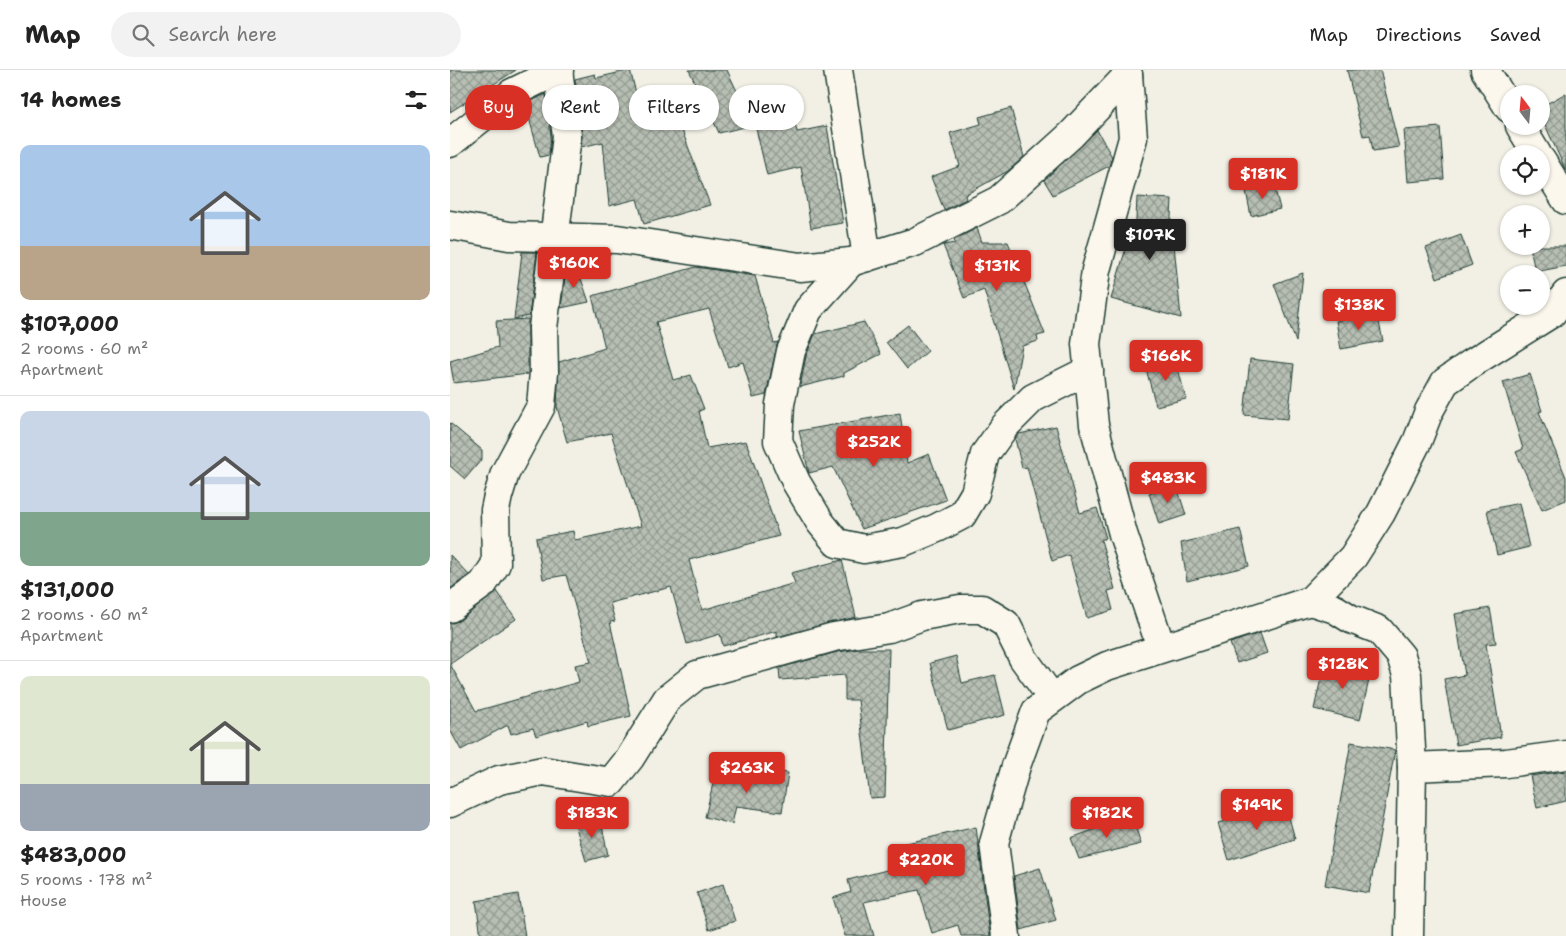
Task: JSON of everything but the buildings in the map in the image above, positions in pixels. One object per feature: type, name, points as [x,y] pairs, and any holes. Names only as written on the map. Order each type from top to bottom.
[{"type":"street","points":[[450,143],[512,93],[559,70],[567,136],[563,181],[553,236],[543,328],[544,372],[541,406],[505,473],[498,496],[495,510],[496,564],[483,584],[450,608]]},
{"type":"street","points":[[838,70],[859,260]]},
{"type":"street","points":[[1485,70],[1500,94]]},
{"type":"street","points":[[450,225],[509,236],[618,239],[800,267],[859,260],[915,242],[999,200],[1072,135],[1127,73]]},
{"type":"street","points":[[1127,73],[1132,138],[1096,270],[1086,344],[1096,434],[1123,534],[1161,647]]},
{"type":"street","points":[[1550,174],[1566,200]]},
{"type":"street","points":[[859,260],[808,310],[791,351],[780,404],[778,441],[796,482],[820,522],[836,543],[864,550],[903,542],[962,515],[975,493],[985,454],[1005,426],[1033,398],[1089,370]]},
{"type":"street","points":[[1006,936],[994,843],[1016,766],[1036,711],[1078,680],[1107,666],[1161,647],[1310,601],[1353,557],[1381,513],[1417,442],[1428,410],[1445,382],[1552,313],[1566,294]]},
{"type":"street","points":[[1310,601],[1335,608],[1351,619],[1379,630],[1401,656],[1407,676],[1412,767],[1409,936]]},
{"type":"street","points":[[450,803],[499,780],[543,771],[610,782],[630,758],[667,699],[697,675],[834,637],[889,628],[922,616],[960,608],[982,609],[1006,624],[1023,658],[1052,698]]},
{"type":"street","points":[[1412,767],[1506,763],[1566,756]]}]
